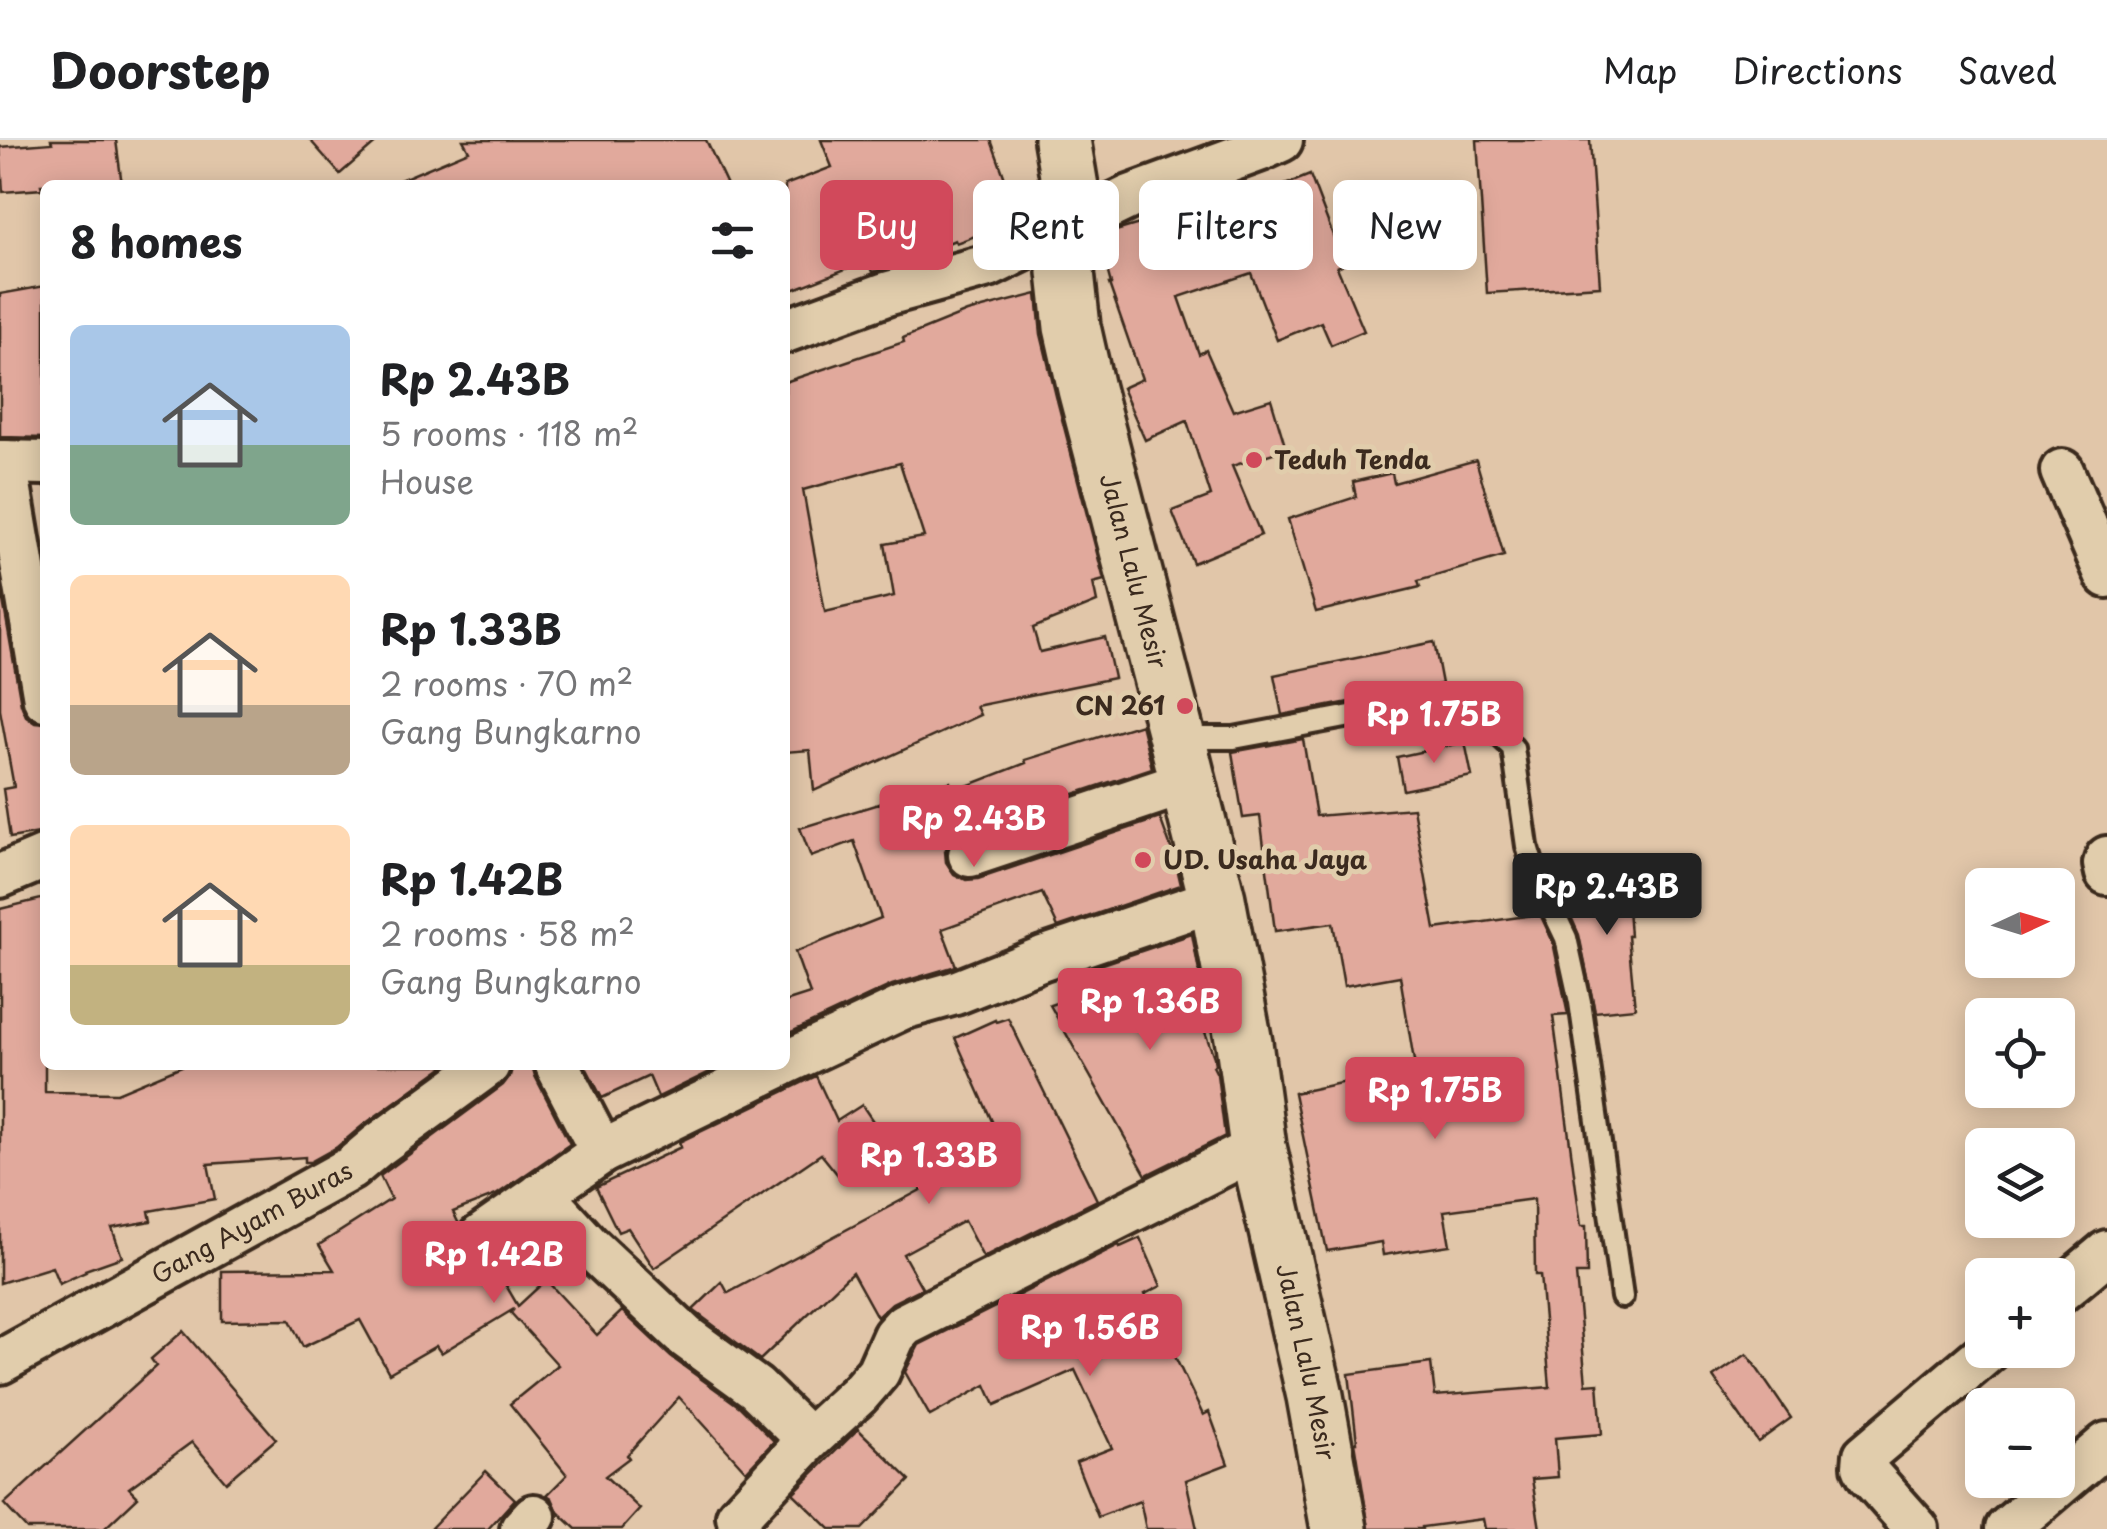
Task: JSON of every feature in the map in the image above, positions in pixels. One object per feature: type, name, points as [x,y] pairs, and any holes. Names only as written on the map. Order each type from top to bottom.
[{"type":"street","name":"Jalan Lalu Mesir","points":[[1062,140],[1069,180]]},
{"type":"street","points":[[1119,202],[1282,140]]},
{"type":"street","points":[[790,329],[886,294],[973,270]]},
{"type":"street","name":"Jalan Lalu Mesir","points":[[1066,270],[1072,328],[1086,389],[1217,899],[1244,1043],[1258,1147],[1315,1396],[1340,1529]]},
{"type":"street","points":[[17,463],[40,657]]},
{"type":"street","points":[[2062,471],[2107,576]]},
{"type":"street","points":[[970,855],[1183,760]]},
{"type":"street","points":[[2107,858],[2107,873]]},
{"type":"street","points":[[0,876],[40,859]]},
{"type":"street","points":[[790,1061],[902,1008],[955,993],[1043,958],[1217,899]]},
{"type":"street","name":"Gang Ayam Buras","points":[[0,1362],[351,1168],[481,1070]]},
{"type":"street","points":[[560,1070],[602,1152]]},
{"type":"street","points":[[480,1236],[602,1152],[771,1070]]},
{"type":"street","points":[[738,1516],[809,1440],[859,1394],[878,1372],[894,1336],[910,1321],[1258,1147]]},
{"type":"street","points":[[541,1194],[588,1245],[686,1336],[756,1388],[809,1440]]},
{"type":"street","points":[[2075,1279],[2107,1252]]},
{"type":"street","points":[[1917,1529],[1869,1475],[1864,1455],[1968,1368]]},
{"type":"street","points":[[2007,1529],[2107,1444]]},
{"type":"lane","points":[[1183,760],[1234,738],[1426,702],[1481,717],[1513,748],[1526,846],[1566,938],[1580,1002],[1622,1297]]},
{"type":"building","points":[[51,140],[116,140],[121,180],[40,180],[40,189],[3,192],[0,147],[52,143]]},
{"type":"building","points":[[310,140],[379,140],[340,174]]},
{"type":"building","points":[[463,140],[706,140],[725,180],[400,180],[469,151]]},
{"type":"building","points":[[821,140],[991,140],[1006,180],[973,180],[973,237],[956,243],[953,180],[820,180],[820,270],[843,270],[790,291],[790,183],[832,167]]},
{"type":"building","points":[[1477,140],[1590,140],[1600,286],[1487,293]]},
{"type":"building","points":[[1313,183],[1333,235],[1333,270],[1338,270],[1364,331],[1331,345],[1321,322],[1277,340],[1251,273],[1179,297],[1199,354],[1206,350],[1233,411],[1271,399],[1286,449],[1232,466],[1261,535],[1193,563],[1172,511],[1211,496],[1187,421],[1145,440],[1122,388],[1142,379],[1109,284],[1107,270],[1119,270],[1119,230],[1139,224],[1139,270],[1313,270]]},
{"type":"building","points":[[40,287],[40,438],[0,437],[0,294]]},
{"type":"building","points":[[1037,294],[1041,334],[1104,580],[1093,583],[1097,602],[1033,628],[1040,652],[1105,637],[1114,678],[976,706],[980,715],[814,791],[810,750],[790,752],[790,380],[904,342],[903,338],[967,312]],"holes":[[[900,463],[924,537],[885,544],[894,596],[825,612],[803,490]]]},
{"type":"building","points":[[1476,460],[1504,556],[1418,581],[1420,587],[1316,612],[1288,519],[1356,497],[1353,482],[1392,473],[1394,483]]},
{"type":"building","points":[[0,583],[21,704],[26,716],[40,722],[40,833],[10,838],[3,789],[14,787],[0,710]]},
{"type":"building","points":[[1434,642],[1442,684],[1282,715],[1274,675]]},
{"type":"building","points":[[1141,724],[1152,768],[962,831],[951,839],[945,851],[946,862],[954,874],[966,880],[978,879],[1160,818],[1181,885],[1058,927],[1042,893],[942,929],[956,966],[892,985],[790,1033],[790,1000],[810,994],[795,952],[881,918],[854,841],[811,857],[800,828],[950,782],[954,791],[1026,763],[1025,760]]},
{"type":"building","points":[[1303,739],[1316,816],[1413,808],[1435,929],[1540,914],[1553,942],[1568,1015],[1553,1016],[1581,1226],[1586,1226],[1587,1274],[1576,1274],[1586,1384],[1598,1383],[1602,1434],[1555,1438],[1558,1477],[1532,1479],[1540,1529],[1485,1529],[1483,1519],[1422,1529],[1369,1529],[1349,1374],[1431,1363],[1435,1396],[1550,1387],[1540,1275],[1535,1275],[1534,1199],[1444,1211],[1450,1245],[1383,1255],[1381,1242],[1327,1251],[1294,1093],[1415,1067],[1400,976],[1344,986],[1333,923],[1275,931],[1260,816],[1243,818],[1232,752]]},
{"type":"building","points":[[1465,742],[1472,776],[1403,790],[1397,757]]},
{"type":"building","points":[[1625,865],[1635,1008],[1595,1012],[1579,935],[1568,910],[1588,908],[1586,867]]},
{"type":"building","points":[[40,899],[40,1070],[45,1070],[45,1092],[117,1093],[172,1070],[439,1070],[337,1147],[310,1162],[305,1162],[305,1157],[208,1164],[215,1199],[149,1211],[151,1221],[112,1228],[122,1257],[59,1284],[52,1267],[0,1283],[0,909]]},
{"type":"building","points":[[1192,934],[1200,977],[1187,982],[1214,1057],[1225,1136],[1146,1175],[1050,1005],[1105,987],[1097,966]]},
{"type":"building","points":[[1008,1018],[1097,1200],[983,1257],[964,1221],[903,1254],[922,1288],[892,1303],[877,1317],[852,1272],[760,1360],[693,1310],[722,1282],[728,1293],[1003,1146],[955,1038]]},
{"type":"building","points":[[512,1070],[533,1070],[570,1144],[496,1195],[453,1212],[459,1224],[455,1238],[460,1252],[480,1262],[483,1269],[493,1263],[518,1306],[546,1280],[597,1335],[622,1311],[671,1357],[740,1407],[774,1441],[746,1471],[679,1397],[627,1455],[629,1458],[605,1476],[640,1509],[622,1529],[576,1529],[547,1495],[567,1475],[510,1404],[558,1365],[511,1313],[514,1309],[441,1353],[436,1346],[389,1373],[360,1320],[303,1347],[290,1320],[222,1321],[222,1271],[334,1270],[319,1245],[391,1199],[380,1176],[510,1076]]},
{"type":"building","points":[[588,1070],[714,1070],[658,1097],[649,1076],[602,1098]]},
{"type":"building","points":[[816,1076],[837,1121],[862,1105],[887,1142],[838,1175],[821,1154],[654,1268],[628,1228],[618,1232],[596,1187]]},
{"type":"building","points":[[1140,1238],[1161,1286],[1145,1294],[1203,1415],[1209,1412],[1228,1464],[1186,1480],[1197,1529],[1146,1529],[1140,1501],[1098,1517],[1076,1462],[1112,1448],[1075,1370],[995,1405],[986,1385],[930,1416],[905,1372],[919,1345]]},
{"type":"building","points":[[183,1331],[276,1439],[226,1482],[192,1442],[129,1488],[138,1497],[104,1529],[27,1529],[4,1504],[156,1366],[151,1359]]},
{"type":"building","points":[[1747,1354],[1791,1418],[1758,1442],[1713,1377]]},
{"type":"building","points":[[858,1429],[910,1480],[862,1529],[830,1529],[793,1493]]},
{"type":"building","points":[[486,1471],[515,1499],[488,1529],[430,1529]]},
{"type":"place","name":"Teduh Tenda","points":[[1254,460]]},
{"type":"place","name":"CN 261","points":[[1185,706]]},
{"type":"place","name":"UD. Usaha Jaya","points":[[1143,860]]}]
